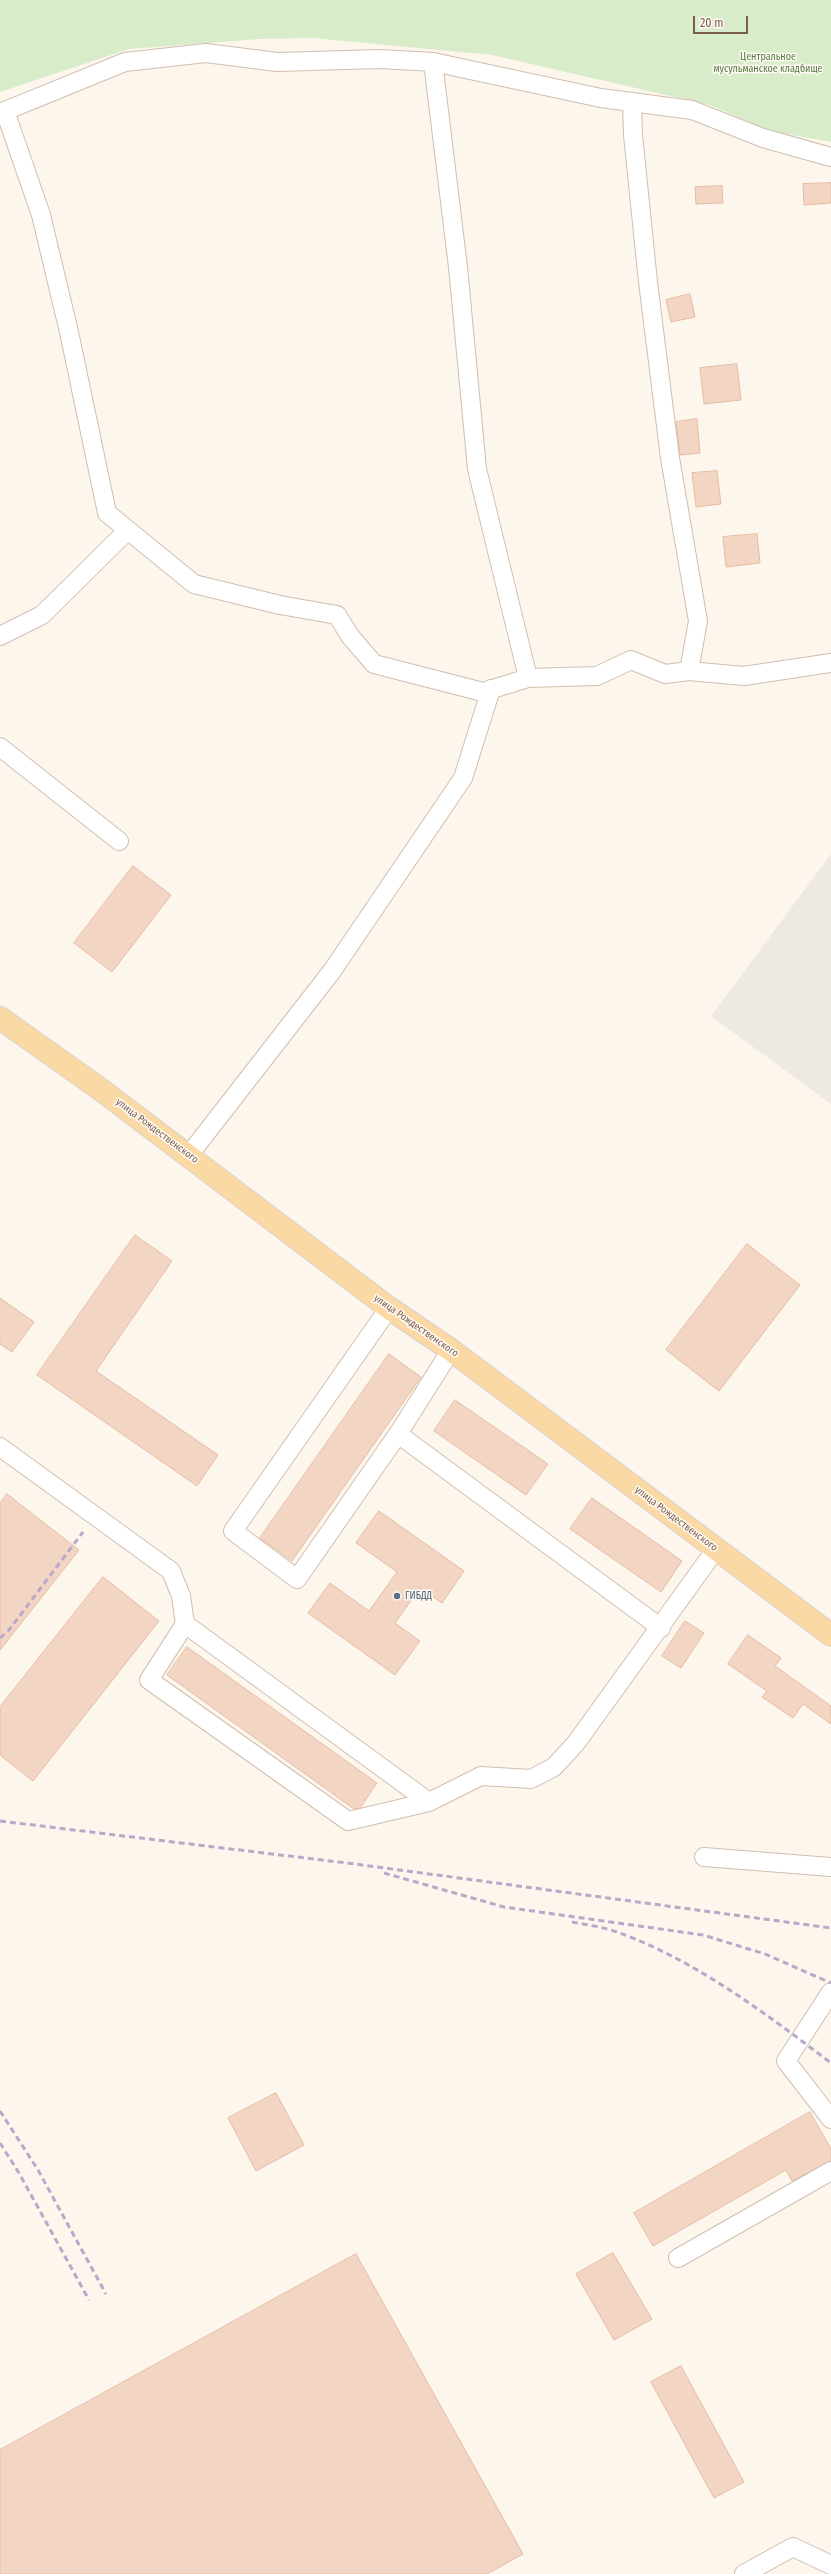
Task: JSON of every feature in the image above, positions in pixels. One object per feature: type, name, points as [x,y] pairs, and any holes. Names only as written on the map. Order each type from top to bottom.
[{"type":"main road","name":"улица Рождественского","points":[[0,1018],[189,1155],[389,1308],[451,1350],[831,1635]]},
{"type":"street","points":[[831,157],[763,138],[692,110],[632,103],[433,62],[380,59],[277,62],[199,54],[124,62],[3,112],[41,215],[69,332],[107,513],[194,584],[280,605],[337,615],[350,636],[374,664],[483,692],[528,678],[597,676],[631,660],[665,674],[689,671],[744,676],[831,663]]},
{"type":"street","points":[[433,62],[458,267],[477,469],[528,678]]},
{"type":"street","points":[[632,103],[633,134],[648,282],[670,458],[698,621],[689,671]]},
{"type":"street","points":[[0,636],[42,615],[128,530]]},
{"type":"street","points":[[189,1155],[332,971],[463,778],[491,689]]},
{"type":"street","points":[[0,747],[119,841]]},
{"type":"street","points":[[389,1308],[233,1531],[297,1578],[398,1434],[451,1350]]},
{"type":"street","points":[[398,1434],[661,1628]]},
{"type":"street","points":[[0,1447],[171,1571],[181,1596],[185,1624],[149,1680],[348,1821],[429,1802],[481,1776],[531,1779],[554,1767],[576,1743],[661,1628],[716,1549]]},
{"type":"street","points":[[185,1624],[429,1802]]},
{"type":"street","points":[[704,1857],[831,1867]]},
{"type":"street","points":[[831,1992],[786,2061],[831,2119]]},
{"type":"street","points":[[678,2258],[831,2171]]},
{"type":"street","points":[[744,2574],[793,2547],[831,2565]]},
{"type":"shaded area","points":[[831,854],[831,1104],[711,1016]]},
{"type":"green space","name":"Центральное мусульманское кладбище","points":[[0,0],[831,0],[831,142],[770,131],[710,105],[492,55],[313,38],[260,39],[129,49],[0,92]]},
{"type":"building","points":[[831,183],[831,203],[804,205],[803,184]]},
{"type":"building","points":[[722,186],[723,203],[696,204],[695,187]]},
{"type":"building","points":[[690,294],[695,317],[671,322],[666,300]]},
{"type":"building","points":[[737,364],[741,400],[704,404],[700,368]]},
{"type":"building","points":[[697,419],[700,453],[680,455],[676,422]]},
{"type":"building","points":[[717,471],[721,504],[696,507],[692,473]]},
{"type":"building","points":[[757,534],[760,563],[726,567],[723,537]]},
{"type":"building","points":[[133,866],[171,895],[112,972],[74,943]]},
{"type":"building","points":[[135,1235],[172,1261],[96,1371],[218,1455],[197,1486],[37,1375]]},
{"type":"building","points":[[747,1244],[800,1285],[719,1391],[666,1350]]},
{"type":"building","points":[[0,1298],[34,1322],[12,1352],[0,1344]]},
{"type":"building","points":[[389,1354],[421,1377],[292,1561],[260,1538]]},
{"type":"building","points":[[455,1400],[548,1464],[526,1495],[434,1431]]},
{"type":"building","points":[[7,1494],[79,1550],[0,1650],[0,1503]]},
{"type":"building","points":[[592,1498],[682,1561],[661,1592],[570,1529]]},
{"type":"building","name":"ГИБДД","points":[[379,1511],[464,1571],[442,1603],[420,1588],[395,1623],[420,1641],[395,1675],[308,1613],[330,1583],[369,1611],[397,1572],[356,1543]]},
{"type":"building","points":[[103,1577],[159,1621],[33,1781],[0,1755],[0,1707]]},
{"type":"building","points":[[685,1621],[704,1633],[681,1668],[662,1656]]},
{"type":"building","points":[[748,1635],[781,1658],[775,1666],[831,1706],[831,1724],[803,1704],[793,1718],[762,1697],[767,1691],[728,1664]]},
{"type":"building","points":[[187,1647],[377,1783],[360,1808],[354,1809],[167,1675]]},
{"type":"building","points":[[276,2093],[304,2145],[256,2171],[228,2118]]},
{"type":"building","points":[[810,2112],[831,2149],[831,2161],[792,2181],[786,2170],[653,2246],[634,2213]]},
{"type":"building","points":[[613,2253],[652,2319],[614,2340],[576,2274]]},
{"type":"building","points":[[356,2254],[523,2554],[487,2574],[0,2574],[0,2450]]},
{"type":"building","points":[[681,2366],[744,2482],[714,2498],[651,2382]]},
{"type":"railway","points":[[0,1638],[9,1630],[83,1532]]},
{"type":"railway","points":[[0,1821],[355,1864],[831,1928]]},
{"type":"railway","points":[[384,1873],[504,1907],[703,1935],[765,1954],[831,1983]]},
{"type":"railway","points":[[572,1922],[601,1927],[617,1932],[674,1957],[755,2007],[831,2063]]},
{"type":"railway","points":[[0,2111],[38,2170],[106,2294]]},
{"type":"railway","points":[[0,2143],[19,2173],[89,2300]]},
{"type":"place","name":"ГИБДД","points":[[397,1596]]}]
